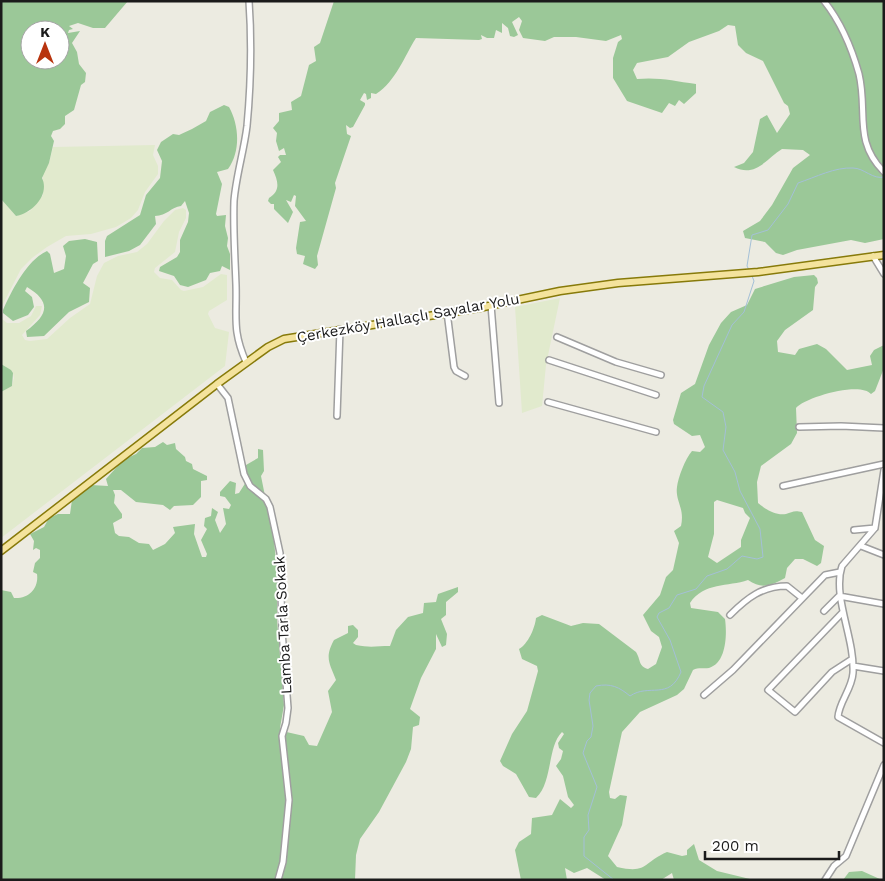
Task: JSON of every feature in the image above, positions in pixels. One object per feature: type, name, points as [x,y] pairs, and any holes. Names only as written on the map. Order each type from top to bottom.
[{"type":"main road","name":"Çerkezköy Hallaçlı Sayalar Yolu","points":[[1,551],[246,362],[284,339],[491,305],[560,290],[618,283],[740,274],[884,255]]},
{"type":"street","points":[[246,362],[238,342],[235,327],[234,218],[236,186],[246,129],[251,79],[252,56],[249,1]]},
{"type":"street","points":[[824,1],[840,26],[859,75],[864,144],[884,172]]},
{"type":"street","points":[[873,256],[884,274]]},
{"type":"street","points":[[491,305],[499,403]]},
{"type":"street","points":[[447,312],[454,367],[456,371],[465,376]]},
{"type":"street","points":[[336,416],[340,329]]},
{"type":"street","points":[[557,337],[616,362],[661,375]]},
{"type":"street","points":[[549,360],[656,395]]},
{"type":"street","name":"Lamba Tarla Sokak","points":[[217,384],[228,398],[244,474],[250,486],[266,499],[270,507],[280,553],[282,631],[288,708],[282,736],[289,800],[283,862],[278,880]]},
{"type":"street","points":[[548,402],[656,432]]},
{"type":"street","points":[[799,427],[884,428]]},
{"type":"street","points":[[783,486],[884,464]]},
{"type":"street","points":[[884,470],[881,509],[875,528],[842,566],[840,572],[839,596],[850,632],[853,666],[851,682],[838,712],[838,717],[884,743]]},
{"type":"street","points":[[854,530],[875,528]]},
{"type":"street","points":[[861,546],[884,555]]},
{"type":"street","points":[[704,695],[733,670],[825,575],[840,572]]},
{"type":"street","points":[[730,615],[753,593],[761,590],[787,586],[802,598]]},
{"type":"street","points":[[839,596],[884,604]]},
{"type":"street","points":[[824,611],[839,596]]},
{"type":"street","points":[[843,612],[768,690],[795,712],[832,672],[852,659]]},
{"type":"street","points":[[853,666],[884,671]]},
{"type":"street","points":[[825,880],[834,866],[846,856],[884,765]]},
{"type":"green space","points":[[1,1],[128,1],[105,28],[93,28],[78,23],[70,26],[70,20],[20,20],[20,70],[70,70],[70,33],[80,31],[72,43],[77,52],[79,64],[86,73],[85,82],[81,85],[74,110],[65,116],[65,124],[60,129],[53,131],[51,136],[54,141],[49,163],[42,178],[44,191],[42,197],[28,211],[16,216],[1,199]]},
{"type":"green space","points":[[334,1],[884,1],[884,239],[865,243],[851,240],[797,250],[783,255],[776,253],[765,242],[745,238],[743,231],[760,221],[772,205],[793,168],[810,155],[803,150],[782,149],[755,169],[742,170],[734,167],[744,163],[753,152],[760,119],[767,115],[777,133],[790,114],[788,106],[784,103],[763,61],[746,53],[738,45],[735,26],[728,25],[719,31],[689,42],[668,57],[637,63],[633,70],[637,79],[660,79],[696,84],[696,93],[684,104],[679,100],[675,106],[669,103],[662,113],[627,101],[613,78],[613,58],[618,42],[622,39],[621,35],[606,41],[576,37],[554,37],[545,41],[523,38],[519,30],[522,21],[519,17],[512,22],[518,35],[514,37],[510,36],[508,28],[502,23],[502,33],[496,30],[494,38],[487,38],[481,35],[482,39],[479,40],[416,38],[399,68],[383,89],[376,94],[371,93],[371,98],[367,100],[364,93],[360,100],[365,105],[353,127],[350,128],[346,125],[347,134],[351,136],[335,183],[336,188],[317,256],[318,265],[315,269],[303,264],[305,256],[297,254],[296,248],[300,222],[306,221],[295,206],[296,196],[294,195],[291,202],[286,200],[293,212],[288,223],[274,209],[274,204],[268,201],[277,189],[273,170],[281,162],[278,157],[286,155],[284,148],[279,151],[276,141],[277,133],[273,128],[279,121],[279,113],[292,110],[291,102],[301,96],[309,65],[316,61],[314,47],[320,43]]},
{"type":"green space","points":[[224,105],[229,107],[237,130],[237,146],[232,162],[228,169],[217,172],[222,184],[216,214],[217,216],[226,215],[225,226],[228,238],[227,246],[230,254],[230,270],[222,266],[220,271],[210,273],[206,280],[188,287],[180,285],[174,276],[159,271],[160,267],[177,257],[180,252],[180,240],[188,222],[189,213],[185,201],[181,206],[163,215],[155,216],[156,224],[140,245],[129,251],[105,257],[105,241],[107,236],[140,215],[146,195],[160,178],[162,161],[157,150],[161,142],[173,134],[179,135],[206,121],[210,112]]},
{"type":"green space","points":[[155,145],[153,155],[158,166],[158,174],[145,192],[138,210],[131,218],[116,227],[91,234],[66,236],[47,247],[21,269],[1,308],[1,199],[16,216],[30,211],[43,195],[43,173],[49,163],[53,147]]},
{"type":"green space","points":[[183,208],[186,210],[186,218],[179,232],[175,252],[155,268],[154,272],[160,278],[172,280],[184,291],[203,287],[221,274],[227,275],[227,300],[209,311],[208,314],[215,328],[229,332],[225,366],[1,538],[1,392],[12,386],[14,378],[13,373],[1,364],[1,318],[7,323],[19,323],[31,316],[36,306],[42,306],[40,315],[22,335],[25,340],[30,341],[47,339],[70,318],[90,304],[97,276],[104,263],[118,256],[137,252],[147,244],[175,210]]},
{"type":"green space","points":[[85,239],[97,242],[98,261],[93,264],[83,283],[90,288],[89,302],[69,312],[44,336],[27,337],[26,331],[43,314],[43,303],[27,287],[25,291],[32,297],[34,307],[28,315],[13,321],[3,313],[3,310],[16,285],[33,261],[47,251],[50,254],[54,273],[64,269],[66,256],[63,246],[69,241]]},
{"type":"green space","points":[[814,275],[817,278],[818,283],[815,287],[813,310],[785,330],[777,341],[778,352],[795,355],[799,349],[817,344],[826,349],[847,370],[872,365],[870,356],[874,350],[884,345],[884,368],[875,391],[871,394],[865,390],[856,389],[833,392],[810,399],[801,404],[796,408],[797,433],[791,444],[761,466],[757,482],[758,503],[767,510],[778,514],[795,511],[802,512],[815,540],[824,546],[821,563],[817,566],[803,559],[795,559],[787,568],[785,578],[771,584],[762,586],[748,580],[709,588],[696,596],[690,603],[691,608],[718,612],[725,619],[726,639],[722,654],[715,665],[709,668],[693,670],[684,689],[677,695],[640,712],[622,732],[609,792],[610,798],[615,799],[620,795],[627,796],[622,825],[608,856],[617,867],[627,869],[640,868],[667,852],[682,856],[687,855],[687,850],[694,844],[699,860],[717,871],[754,880],[674,880],[672,873],[661,880],[606,880],[587,868],[574,873],[565,868],[567,880],[521,880],[515,850],[519,842],[531,834],[532,818],[552,815],[560,799],[571,808],[574,805],[568,797],[563,776],[556,766],[561,759],[563,751],[559,748],[558,743],[564,734],[562,732],[554,746],[545,783],[536,798],[529,797],[516,774],[503,766],[500,761],[512,734],[527,711],[538,671],[537,666],[522,659],[519,649],[530,635],[536,618],[542,615],[571,626],[583,623],[599,624],[636,652],[643,666],[648,669],[656,664],[662,647],[659,637],[651,631],[643,615],[660,595],[666,577],[673,570],[679,543],[674,531],[681,526],[682,520],[677,496],[680,474],[692,451],[700,452],[705,447],[700,435],[692,436],[674,424],[673,420],[681,393],[695,384],[709,345],[721,323],[731,312],[747,305],[755,289],[794,277]],"holes":[[[717,500],[743,508],[750,518],[741,540],[741,547],[717,563],[708,557],[714,534],[714,502]]]},
{"type":"green space","points":[[560,298],[546,365],[542,406],[522,413],[515,307]]},
{"type":"green space","points":[[1,364],[13,373],[12,386],[1,392]]},
{"type":"green space","points":[[163,442],[167,445],[175,443],[176,449],[185,457],[186,461],[192,464],[193,469],[207,476],[207,480],[201,481],[201,497],[193,505],[174,506],[170,510],[163,505],[136,502],[121,490],[113,490],[115,495],[114,503],[122,514],[122,518],[113,523],[115,533],[119,536],[129,537],[139,543],[149,544],[153,550],[165,544],[175,533],[173,527],[195,524],[194,534],[202,557],[206,557],[207,554],[201,540],[207,529],[204,526],[205,518],[211,516],[212,508],[218,512],[215,520],[220,533],[226,524],[223,508],[229,509],[231,505],[225,497],[220,496],[220,492],[230,481],[236,483],[235,494],[239,493],[246,482],[246,465],[258,458],[258,449],[263,450],[264,471],[261,476],[274,541],[277,571],[277,620],[284,705],[280,728],[282,731],[304,736],[309,745],[317,746],[332,712],[328,691],[336,680],[329,661],[329,652],[334,640],[348,633],[348,626],[353,625],[358,630],[358,637],[353,643],[356,645],[369,647],[390,646],[396,630],[408,617],[423,613],[424,603],[436,602],[438,594],[458,587],[458,592],[446,602],[446,615],[441,619],[447,634],[446,645],[442,647],[436,634],[436,649],[421,678],[410,709],[420,717],[419,725],[413,727],[411,749],[379,812],[360,839],[356,855],[355,880],[1,880],[1,590],[11,592],[14,598],[24,597],[32,592],[37,579],[37,574],[33,572],[35,563],[40,558],[40,550],[36,548],[33,550],[34,541],[30,534],[44,527],[49,518],[58,514],[70,514],[72,500],[91,485],[108,486],[106,479],[123,460],[136,454],[142,448],[155,447]]},
{"type":"green space","points":[[862,871],[882,880],[843,880],[849,872]]},
{"type":"waterway","points":[[749,270],[747,266],[752,235],[768,230],[788,204],[798,183],[846,168],[857,169],[876,177],[884,177]]},
{"type":"waterway","points":[[614,880],[584,856],[584,837],[589,830],[588,815],[597,787],[583,753],[587,741],[591,737],[593,726],[589,700],[590,693],[596,686],[601,685],[614,686],[630,696],[637,692],[665,689],[671,686],[681,672],[670,640],[657,617],[659,613],[669,608],[677,595],[696,589],[707,576],[727,569],[742,556],[757,559],[763,557],[760,529],[740,491],[735,472],[723,450],[726,427],[723,412],[702,397],[704,386],[732,325],[744,312],[754,281],[752,276]]}]
